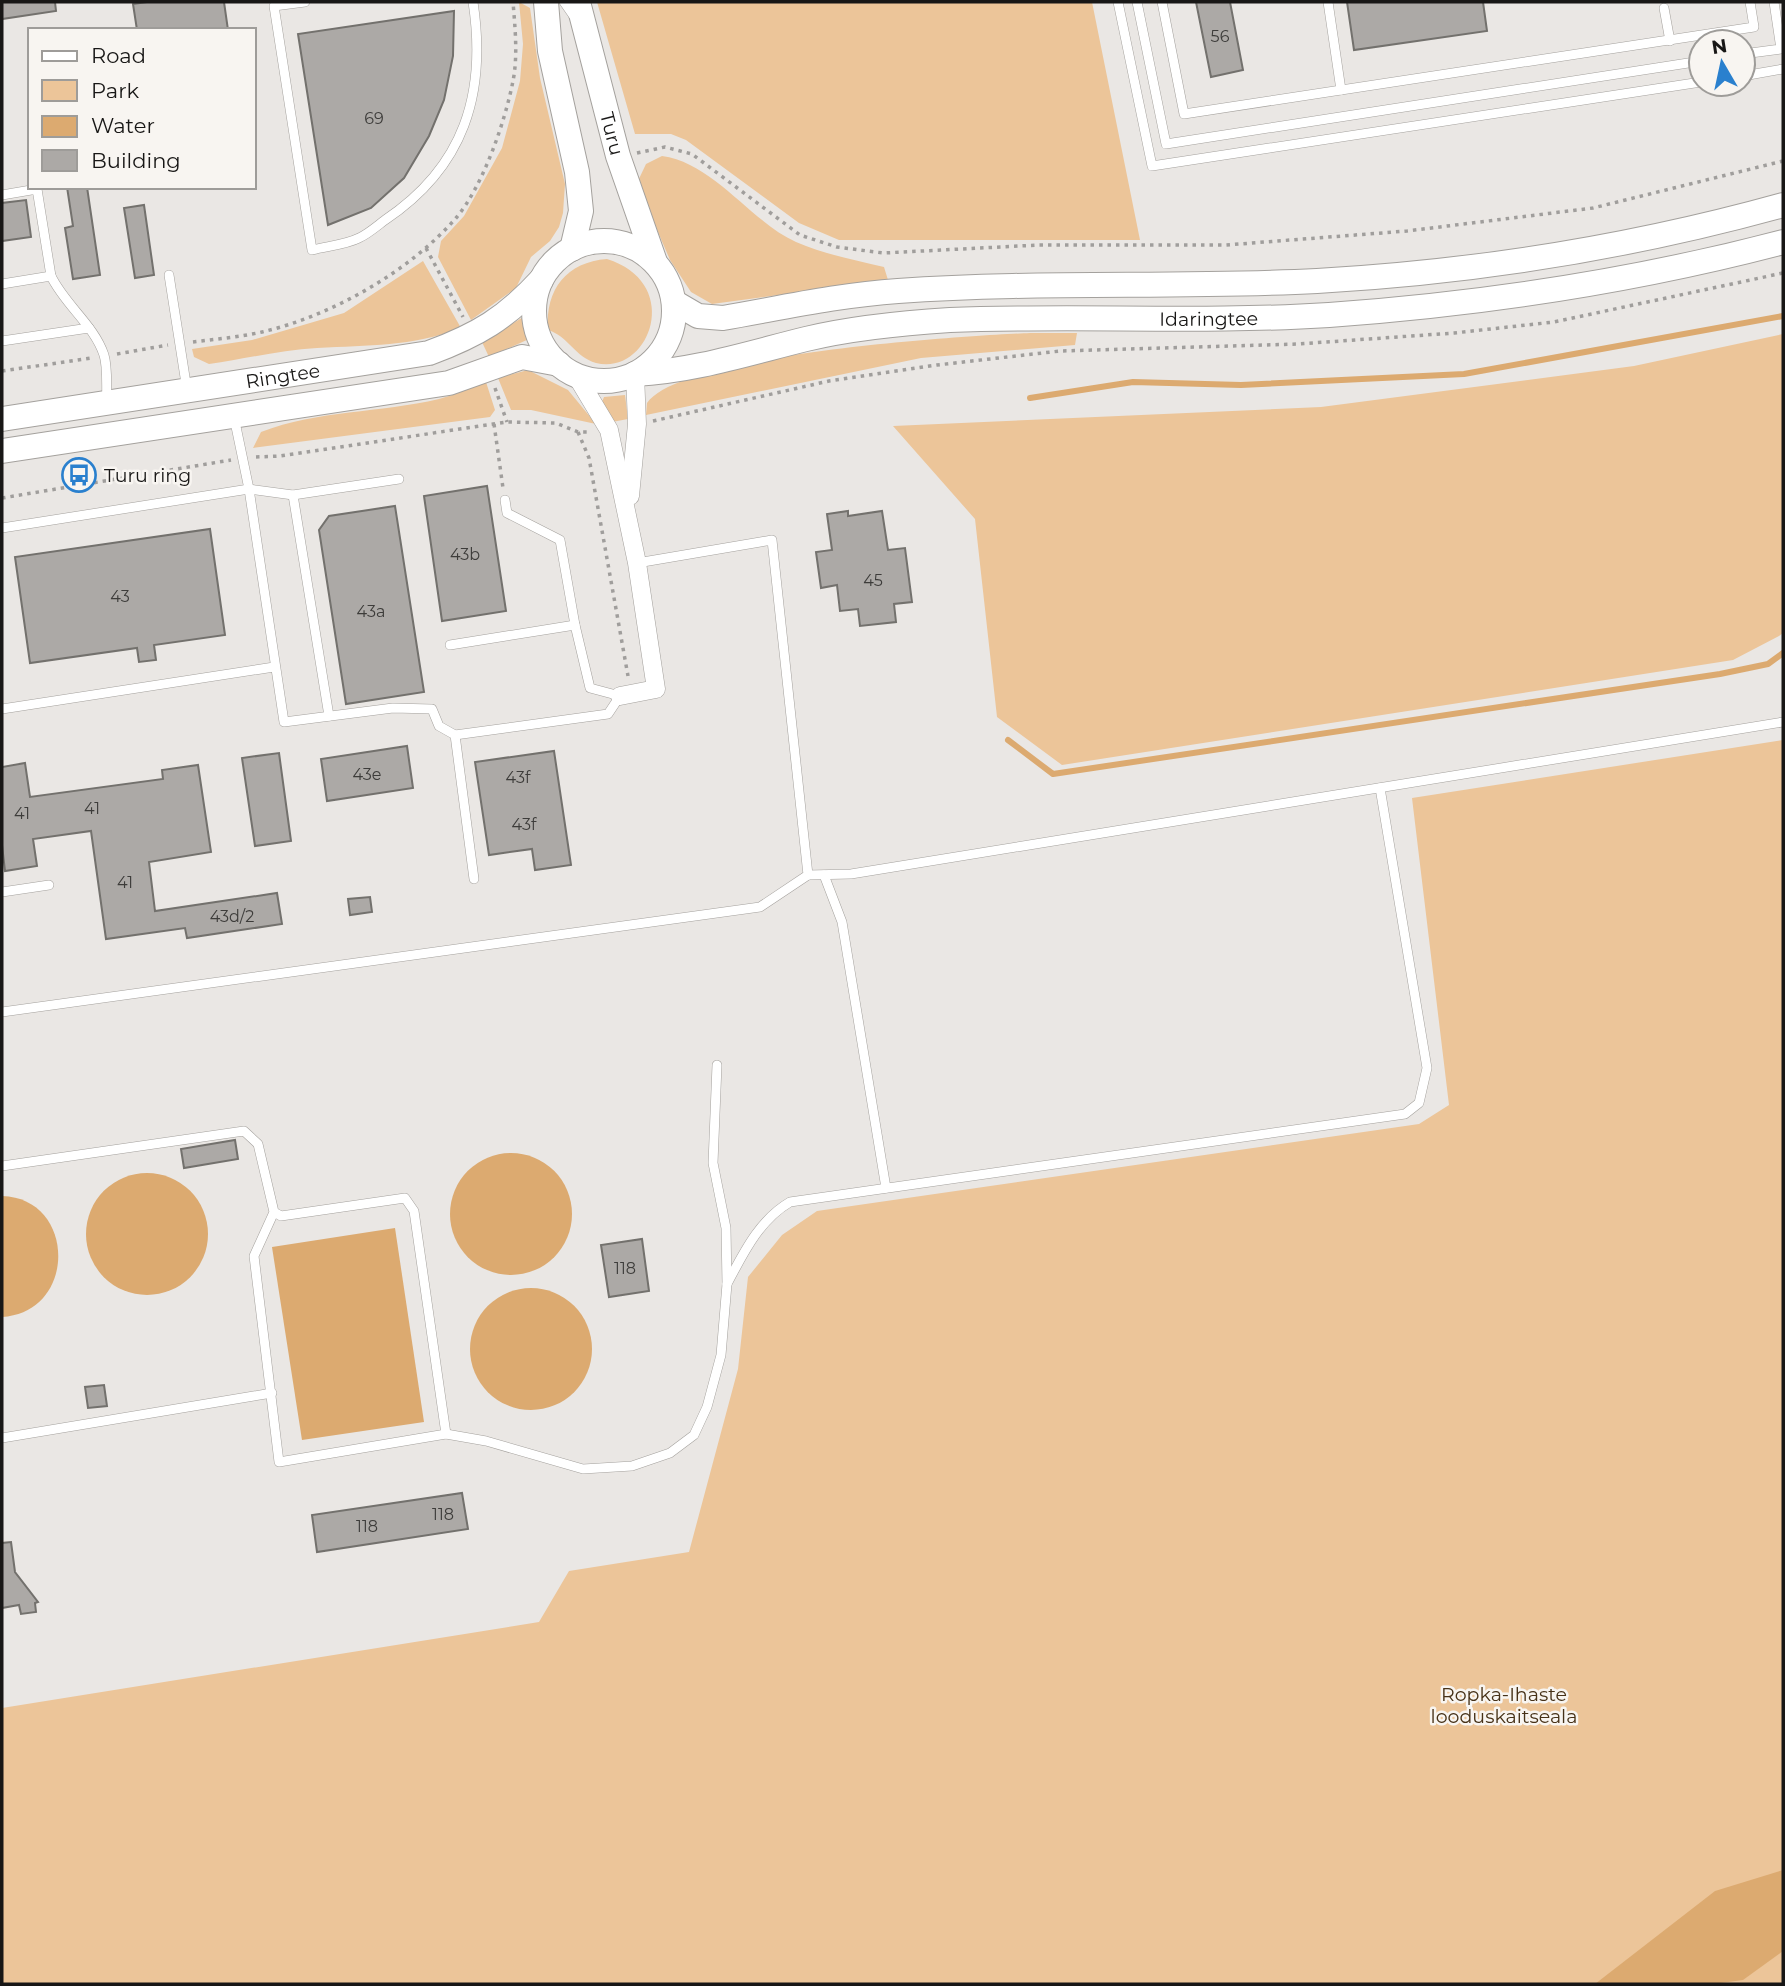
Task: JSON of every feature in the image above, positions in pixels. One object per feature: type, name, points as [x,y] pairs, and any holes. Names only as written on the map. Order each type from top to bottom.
[{"type":"main road","points":[[546,2],[550,51],[577,172],[581,211],[572,248]]},
{"type":"main road","name":"Turu","points":[[578,2],[618,156],[655,262]]},
{"type":"main road","name":"Idaringtee","points":[[674,302],[698,316],[723,318],[819,301],[908,290],[1317,281],[1476,267],[1630,241],[1783,205]]},
{"type":"main road","points":[[616,242],[637,249],[655,262],[664,274],[674,302],[673,324],[666,345],[653,362],[635,374],[616,380],[595,380],[567,369],[544,346],[536,325],[535,302],[541,280],[560,257],[572,248],[586,243],[616,242]]},
{"type":"main road","name":"Idaringtee","points":[[635,374],[676,372],[809,339],[872,327],[936,321],[1328,315],[1454,302],[1583,285],[1699,264],[1783,242]]},
{"type":"main road","name":"Ringtee","points":[[2,419],[429,354],[473,337],[513,311],[541,280]]},
{"type":"main road","name":"Ringtee","points":[[2,451],[449,383],[522,357],[567,369]]},
{"type":"street","points":[[567,369],[609,430],[637,563],[656,689],[626,695]]},
{"type":"street","points":[[628,517],[637,424],[635,374]]},
{"type":"lane","points":[[305,2],[274,6],[312,250],[358,239],[410,204],[450,158],[474,97],[480,43],[474,2]]},
{"type":"lane","points":[[564,2],[593,65]]},
{"type":"lane","points":[[1118,2],[1152,166],[1687,84]]},
{"type":"lane","points":[[1137,2],[1166,144],[1687,63]]},
{"type":"lane","points":[[1162,2],[1184,114],[1754,27],[1750,2]]},
{"type":"lane","points":[[1328,2],[1341,90]]},
{"type":"lane","points":[[1757,52],[1781,48],[1774,2]]},
{"type":"lane","points":[[1664,8],[1670,41]]},
{"type":"lane","points":[[1757,74],[1783,69]]},
{"type":"lane","points":[[2,195],[37,189],[51,276],[70,307],[89,328],[105,356],[107,402]]},
{"type":"lane","points":[[169,275],[187,392]]},
{"type":"lane","points":[[2,284],[51,276]]},
{"type":"lane","points":[[2,341],[89,328]]},
{"type":"lane","points":[[233,416],[249,489],[284,722],[393,708],[432,709],[439,726],[455,735],[608,714],[626,695]]},
{"type":"lane","points":[[2,528],[249,489],[293,495],[399,479]]},
{"type":"lane","points":[[293,495],[329,716]]},
{"type":"lane","points":[[505,500],[508,513],[560,540],[575,625],[590,688],[626,695]]},
{"type":"lane","points":[[637,563],[772,540],[808,875]]},
{"type":"lane","points":[[450,645],[575,625]]},
{"type":"lane","points":[[2,709],[274,667]]},
{"type":"lane","points":[[2,1012],[760,907],[808,875],[865,872],[1783,722]]},
{"type":"lane","points":[[455,735],[474,879]]},
{"type":"lane","points":[[727,1284],[746,1249],[778,1209],[790,1202],[1405,1114],[1419,1103],[1427,1068],[1380,788]]},
{"type":"lane","points":[[824,875],[842,922],[886,1188]]},
{"type":"lane","points":[[2,892],[49,885]]},
{"type":"lane","points":[[2,1166],[244,1131],[258,1144],[274,1212],[254,1256],[279,1462],[446,1434],[486,1441],[583,1469],[632,1466],[670,1453],[694,1435],[707,1407],[721,1355],[727,1284],[726,1228],[713,1163],[717,1065]]},
{"type":"lane","points":[[274,1212],[281,1216],[405,1198],[414,1211],[446,1434]]},
{"type":"lane","points":[[2,1438],[272,1393]]},
{"type":"path","points":[[618,156],[665,147],[692,154],[800,236],[837,247],[883,253],[1040,245],[1226,245],[1407,231],[1592,208],[1783,161]]},
{"type":"path","points":[[426,248],[465,322]]},
{"type":"path","points":[[637,424],[701,413],[829,381],[1060,351],[1298,344],[1554,323],[1783,273]]},
{"type":"path","points":[[493,383],[507,422]]},
{"type":"path","points":[[2,498],[215,465],[242,457],[280,456],[507,422],[556,423],[578,432],[609,430]]},
{"type":"path","points":[[494,424],[505,500]]},
{"type":"path","points":[[578,432],[589,458],[626,695]]},
{"type":"green space","points":[[519,2],[530,8],[540,78],[565,184],[563,213],[559,227],[550,241],[531,257],[516,288],[471,320],[438,257],[441,241],[464,216],[502,148],[520,81],[523,44]]},
{"type":"green space","points":[[597,2],[1092,2],[1140,240],[839,240],[799,223],[686,140],[671,134],[635,134]]},
{"type":"green space","points":[[662,156],[699,170],[779,233],[806,246],[884,267],[888,280],[712,304],[691,292],[670,260],[637,183],[646,164]]},
{"type":"green space","points":[[607,259],[631,271],[645,287],[652,306],[651,325],[644,342],[631,356],[615,363],[596,363],[582,356],[561,337],[548,330],[548,315],[550,302],[561,280],[580,266]]},
{"type":"green space","points":[[423,261],[461,328],[407,342],[304,349],[209,364],[194,357],[192,349],[252,340],[344,313]]},
{"type":"green space","points":[[525,316],[529,339],[489,357],[482,342]]},
{"type":"green space","points":[[1030,333],[1077,333],[1075,345],[921,358],[646,415],[647,403],[671,386],[713,371],[827,350]]},
{"type":"green space","points":[[1783,334],[1783,633],[1779,636],[1733,660],[1062,765],[997,717],[975,519],[893,426],[1321,407],[1634,366]]},
{"type":"green space","points":[[528,370],[568,390],[596,424],[531,410],[511,410],[498,378]]},
{"type":"green space","points":[[486,382],[495,410],[490,417],[253,448],[261,432],[283,425],[417,404]]},
{"type":"green space","points":[[625,395],[628,419],[612,422],[602,402],[604,397]]},
{"type":"green space","name":"Ropka-Ihaste looduskaitseala","points":[[1783,740],[1783,1984],[2,1984],[2,1708],[539,1622],[569,1571],[689,1552],[738,1369],[748,1277],[782,1235],[817,1211],[1419,1124],[1449,1105],[1412,798]]},
{"type":"water","points":[[511,1153],[534,1158],[554,1171],[567,1191],[572,1214],[567,1237],[554,1257],[534,1270],[511,1275],[488,1270],[468,1257],[455,1237],[450,1214],[455,1191],[468,1171],[488,1158]]},
{"type":"water","points":[[147,1173],[170,1178],[190,1191],[203,1211],[208,1234],[203,1257],[190,1277],[170,1290],[147,1295],[124,1290],[104,1277],[91,1257],[86,1234],[91,1211],[104,1191],[124,1178]]},
{"type":"water","points":[[2,1196],[26,1202],[44,1215],[55,1234],[58,1255],[55,1277],[44,1296],[27,1310],[2,1317]]},
{"type":"water","points":[[395,1228],[424,1422],[302,1440],[272,1247]]},
{"type":"water","points":[[531,1288],[554,1293],[574,1306],[587,1326],[592,1349],[587,1372],[574,1392],[554,1405],[531,1410],[508,1405],[488,1392],[475,1372],[470,1349],[475,1326],[488,1306],[508,1293]]},
{"type":"water","points":[[1783,1870],[1783,1951],[1743,1980],[1713,1984],[1595,1984],[1715,1891]]},
{"type":"building","points":[[2,2],[55,2],[56,11],[2,19]]},
{"type":"building","points":[[224,2],[228,28],[137,28],[133,4]]},
{"type":"building","points":[[1196,2],[1230,2],[1243,70],[1211,77]]},
{"type":"building","points":[[1347,2],[1483,2],[1487,31],[1354,50]]},
{"type":"building","points":[[454,11],[453,56],[444,100],[429,136],[404,178],[371,208],[328,225],[298,34]]},
{"type":"building","points":[[67,189],[87,189],[100,275],[73,279],[65,228],[73,226]]},
{"type":"building","points":[[26,200],[31,237],[2,241],[2,203]]},
{"type":"building","points":[[144,205],[154,275],[135,278],[124,208]]},
{"type":"building","points":[[487,486],[506,611],[442,621],[424,496]]},
{"type":"building","points":[[395,506],[424,692],[346,704],[319,530],[329,516]]},
{"type":"building","points":[[848,511],[848,516],[882,511],[888,550],[905,548],[912,602],[894,604],[896,622],[860,626],[858,609],[840,611],[837,585],[821,588],[816,552],[832,550],[827,514]]},
{"type":"building","points":[[210,529],[225,635],[154,645],[156,660],[139,662],[137,648],[30,663],[15,557]]},
{"type":"building","points":[[407,746],[413,788],[327,801],[321,759]]},
{"type":"building","points":[[554,751],[571,865],[535,870],[532,849],[489,855],[475,762]]},
{"type":"building","points":[[279,753],[291,841],[255,846],[242,758]]},
{"type":"building","points":[[25,763],[30,797],[163,779],[162,770],[198,765],[211,852],[149,862],[155,911],[277,893],[282,924],[187,938],[185,928],[106,939],[91,831],[33,839],[37,866],[5,871],[2,845],[2,767]]},
{"type":"building","points":[[370,897],[372,912],[350,915],[348,899]]},
{"type":"building","points":[[235,1140],[238,1159],[184,1168],[181,1149]]},
{"type":"building","points":[[642,1239],[649,1291],[609,1297],[601,1245]]},
{"type":"building","points":[[104,1385],[107,1406],[88,1408],[85,1387]]},
{"type":"building","points":[[462,1493],[468,1529],[317,1552],[312,1515]]},
{"type":"building","points":[[11,1542],[15,1572],[38,1602],[35,1603],[36,1612],[21,1614],[19,1605],[2,1608],[2,1543]]},
{"type":"waterway","points":[[1030,398],[1133,382],[1241,385],[1464,374],[1783,316]]},
{"type":"waterway","points":[[1008,740],[1053,774],[1720,674],[1768,664],[1783,653]]},
{"type":"place","name":"Turu ring","points":[[79,475]]}]
